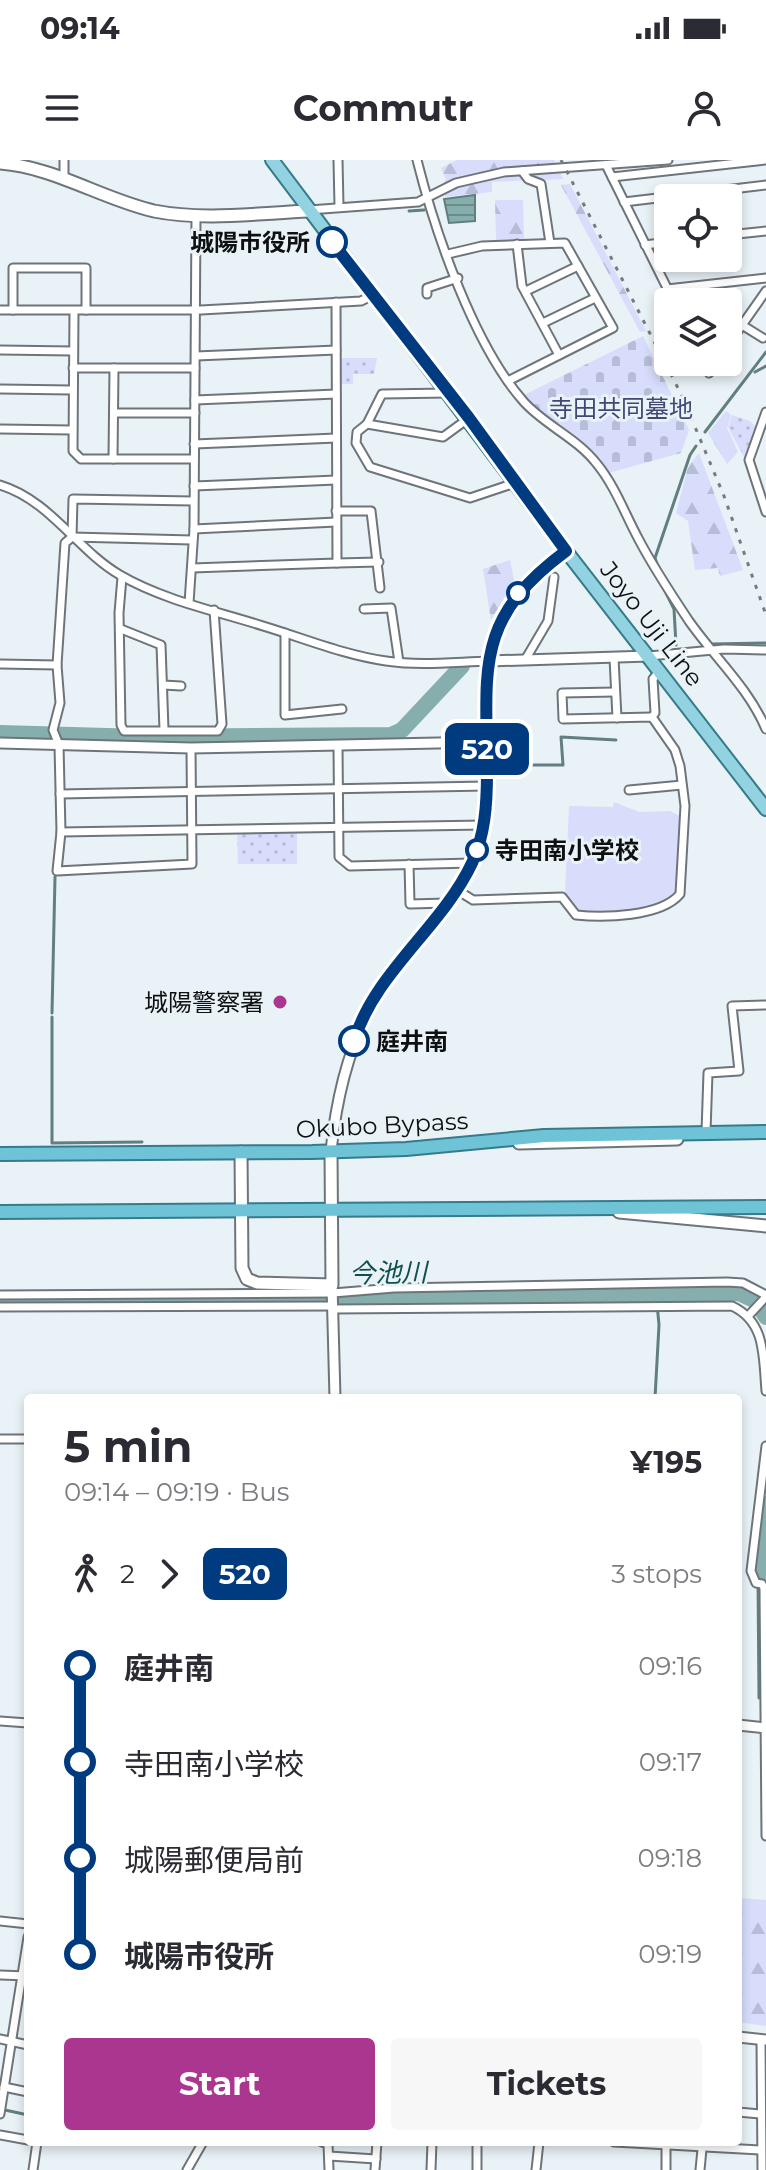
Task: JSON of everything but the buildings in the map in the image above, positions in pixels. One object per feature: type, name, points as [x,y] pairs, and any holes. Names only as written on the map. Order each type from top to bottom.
[{"type":"highway","name":"Okubo Bypass","points":[[0,1154],[331,1151],[544,1136],[766,1132]]},
{"type":"highway","points":[[0,1212],[766,1207]]},
{"type":"main road","name":"Joyo Uji Line","points":[[272,160],[469,418],[566,551],[766,809]]},
{"type":"main road","points":[[0,163],[64,180],[145,208],[196,216],[309,211]]},
{"type":"main road","points":[[459,1143],[766,1138]]},
{"type":"main road","points":[[241,1152],[242,1268],[247,1279],[257,1283],[332,1289],[331,1151]]},
{"type":"main road","points":[[591,1209],[766,1226]]},
{"type":"street","points":[[64,160],[64,180]]},
{"type":"street","points":[[338,160],[339,206]]},
{"type":"street","points":[[417,160],[427,198],[448,254],[486,345],[508,381],[537,416],[583,448],[599,466],[653,566],[713,651],[746,690],[766,729]]},
{"type":"street","points":[[309,211],[427,198],[456,183],[522,171],[668,160]]},
{"type":"street","points":[[612,177],[765,160]]},
{"type":"street","points":[[600,163],[612,177],[666,288]]},
{"type":"street","points":[[522,171],[528,179],[541,184],[550,243]]},
{"type":"street","points":[[624,202],[766,185]]},
{"type":"street","points":[[189,603],[194,529],[196,216]]},
{"type":"street","points":[[742,234],[766,231]]},
{"type":"street","points":[[448,254],[517,244],[565,243],[613,328],[508,381]]},
{"type":"street","points":[[517,244],[526,291],[559,355]]},
{"type":"street","points":[[645,245],[654,244]]},
{"type":"street","points":[[526,291],[578,266]]},
{"type":"street","points":[[13,310],[13,268],[86,268],[86,310]]},
{"type":"street","points":[[427,294],[427,288],[458,278]]},
{"type":"street","points":[[676,288],[766,278]]},
{"type":"street","points":[[763,338],[742,325],[766,291]]},
{"type":"street","points":[[0,310],[196,310],[361,301],[373,295]]},
{"type":"street","points":[[543,323],[595,298]]},
{"type":"street","points":[[336,302],[337,563]]},
{"type":"street","points":[[74,311],[73,451],[81,459],[194,459]]},
{"type":"street","points":[[0,350],[73,351]]},
{"type":"street","points":[[196,356],[336,350]]},
{"type":"street","points":[[73,368],[195,368]]},
{"type":"street","points":[[113,459],[114,368]]},
{"type":"street","points":[[0,389],[72,390]]},
{"type":"street","points":[[448,393],[382,394],[367,424],[357,432],[356,443],[370,467],[470,498],[515,483]]},
{"type":"street","points":[[195,400],[336,394]]},
{"type":"street","points":[[766,412],[749,460],[766,512]]},
{"type":"street","points":[[114,413],[195,413]]},
{"type":"street","points":[[367,424],[443,437],[469,418]]},
{"type":"street","points":[[0,429],[72,430]]},
{"type":"street","points":[[194,444],[336,440],[356,443]]},
{"type":"street","points":[[194,486],[336,480]]},
{"type":"street","points":[[0,485],[36,504],[122,577],[189,603],[375,659],[399,662],[489,661],[766,650]]},
{"type":"street","points":[[72,537],[73,499],[193,501]]},
{"type":"street","points":[[336,511],[371,511],[380,588]]},
{"type":"street","points":[[194,529],[336,522]]},
{"type":"street","points":[[191,748],[192,864],[57,871],[61,832],[55,737],[60,703],[57,665],[65,543],[72,537],[192,540]]},
{"type":"street","points":[[331,1151],[342,1079],[359,1026],[385,983],[457,890],[472,863],[484,825],[489,661],[500,623],[515,596],[566,551]]},
{"type":"street","points":[[192,568],[379,562]]},
{"type":"street","points":[[122,577],[121,725],[124,731],[218,731],[222,724],[214,610]]},
{"type":"street","points":[[525,660],[548,621],[554,577]]},
{"type":"street","points":[[364,609],[391,608],[399,662]]},
{"type":"street","points":[[121,629],[161,645],[164,730]]},
{"type":"street","points":[[285,633],[285,715],[342,709]]},
{"type":"street","points":[[614,658],[617,718]]},
{"type":"street","points":[[0,664],[57,665]]},
{"type":"street","points":[[652,717],[655,713],[653,679],[660,670]]},
{"type":"street","points":[[163,685],[181,686]]},
{"type":"street","points":[[615,692],[562,693],[563,719],[652,717]]},
{"type":"street","points":[[457,890],[473,900],[562,897],[576,915],[611,918],[674,901],[680,894],[685,806],[678,756],[652,717]]},
{"type":"street","points":[[0,743],[55,737],[191,748],[487,742]]},
{"type":"street","points":[[338,746],[339,857],[350,866],[472,863]]},
{"type":"street","points":[[629,790],[682,785]]},
{"type":"street","points":[[60,794],[487,786]]},
{"type":"street","points":[[61,832],[484,825]]},
{"type":"street","points":[[409,864],[410,904],[447,903]]},
{"type":"street","points":[[706,1132],[708,1073],[739,1071],[732,1006],[766,1005]]},
{"type":"street","points":[[0,1295],[727,1282],[743,1283],[765,1295],[750,1314]]},
{"type":"street","points":[[332,1289],[335,1394]]},
{"type":"street","points":[[0,1307],[732,1306],[750,1314],[759,1331],[766,1391]]},
{"type":"street","points":[[0,1439],[24,1439]]},
{"type":"street","points":[[766,1446],[751,1571],[759,1583],[766,1836]]},
{"type":"street","points":[[0,1721],[24,1723]]},
{"type":"street","points":[[742,1725],[765,1728]]},
{"type":"street","points":[[0,1921],[24,1924]]},
{"type":"street","points":[[0,1975],[24,1976]]},
{"type":"street","points":[[0,2114],[24,1981]]},
{"type":"street","points":[[742,2037],[764,2040],[760,2114],[762,2170]]},
{"type":"street","points":[[0,2039],[24,2044]]},
{"type":"street","points":[[4,2087],[24,2091]]},
{"type":"street","points":[[742,2112],[760,2114]]},
{"type":"street","points":[[0,2135],[24,2139]]},
{"type":"street","points":[[33,2170],[36,2146]]},
{"type":"street","points":[[187,2170],[201,2146]]},
{"type":"street","points":[[328,2146],[329,2170]]},
{"type":"street","points":[[375,2170],[377,2146]]},
{"type":"street","points":[[431,2170],[432,2146]]},
{"type":"street","points":[[477,2146],[477,2170]]},
{"type":"street","points":[[536,2170],[539,2146]]},
{"type":"street","points":[[666,2146],[666,2170]]},
{"type":"street","points":[[675,2146],[760,2150]]},
{"type":"street","points":[[700,2170],[702,2149]]},
{"type":"street","points":[[329,2156],[376,2159]]},
{"type":"green space","points":[[457,160],[554,160],[563,179],[492,182],[492,192],[445,197],[442,185],[446,179],[441,168]]},
{"type":"green space","points":[[570,184],[646,331],[640,332],[561,185]]},
{"type":"green space","points":[[495,200],[523,200],[524,240],[496,240]]},
{"type":"green space","name":"寺田共同墓地","points":[[643,336],[654,358],[654,376],[663,376],[689,430],[681,453],[608,473],[589,451],[524,395]]},
{"type":"green space","points":[[339,358],[377,358],[374,374],[353,374],[353,384],[339,384]]},
{"type":"green space","points":[[726,411],[731,415],[727,428],[738,452],[727,464],[708,433]]},
{"type":"green space","points":[[732,415],[750,421],[756,427],[745,459],[728,427]]},
{"type":"green space","points":[[699,453],[743,570],[720,576],[718,568],[695,570],[688,521],[676,513],[688,467]]},
{"type":"green space","points":[[510,560],[514,581],[491,620],[483,569]]},
{"type":"green space","points":[[614,802],[639,812],[670,811],[680,816],[675,894],[642,908],[614,912],[577,911],[565,894],[569,806],[613,807]]},
{"type":"green space","points":[[297,831],[297,864],[238,864],[237,833]]},
{"type":"green space","points":[[742,1898],[766,1900],[766,2026],[742,2023]]},
{"type":"shaded area","points":[[475,195],[475,221],[449,223],[444,199]]},
{"type":"waterway","points":[[409,211],[424,210]]},
{"type":"waterway","points":[[705,432],[766,352]]},
{"type":"waterway","points":[[755,372],[766,366]]},
{"type":"waterway","points":[[659,570],[655,558],[690,455],[696,446]]},
{"type":"waterway","points":[[660,581],[674,609],[676,645]]},
{"type":"waterway","points":[[712,644],[766,643]]},
{"type":"waterway","points":[[0,733],[143,737],[391,735],[402,730],[462,666]]},
{"type":"waterway","points":[[494,765],[563,765],[561,737],[616,740]]},
{"type":"waterway","points":[[61,866],[63,846]]},
{"type":"waterway","points":[[52,1013],[55,877]]},
{"type":"waterway","points":[[52,1017],[52,1143],[142,1142]]},
{"type":"waterway","points":[[655,1394],[659,1325],[656,1293]]},
{"type":"waterway","name":"今池川","points":[[0,1301],[739,1293],[756,1301],[766,1317]]},
{"type":"waterway","name":"今池川","points":[[766,1504],[758,1579],[766,1579]]},
{"type":"waterway","points":[[758,1579],[759,1698]]},
{"type":"waterway","points":[[5,2110],[24,2114]]},
{"type":"railway","points":[[561,160],[682,396],[724,496],[766,615]]},
{"type":"bus line","name":"520","points":[[332,242],[469,418],[566,551],[515,596],[500,623],[491,651],[486,812],[480,843],[472,863],[457,890],[385,983],[359,1026],[354,1041]]},
{"type":"place","name":"城陽市役所","points":[[332,242]]},
{"type":"place","name":"寺田南小学校","points":[[477,850]]},
{"type":"place","name":"城陽警察署","points":[[280,1002]]},
{"type":"place","name":"庭井南","points":[[354,1041]]}]
